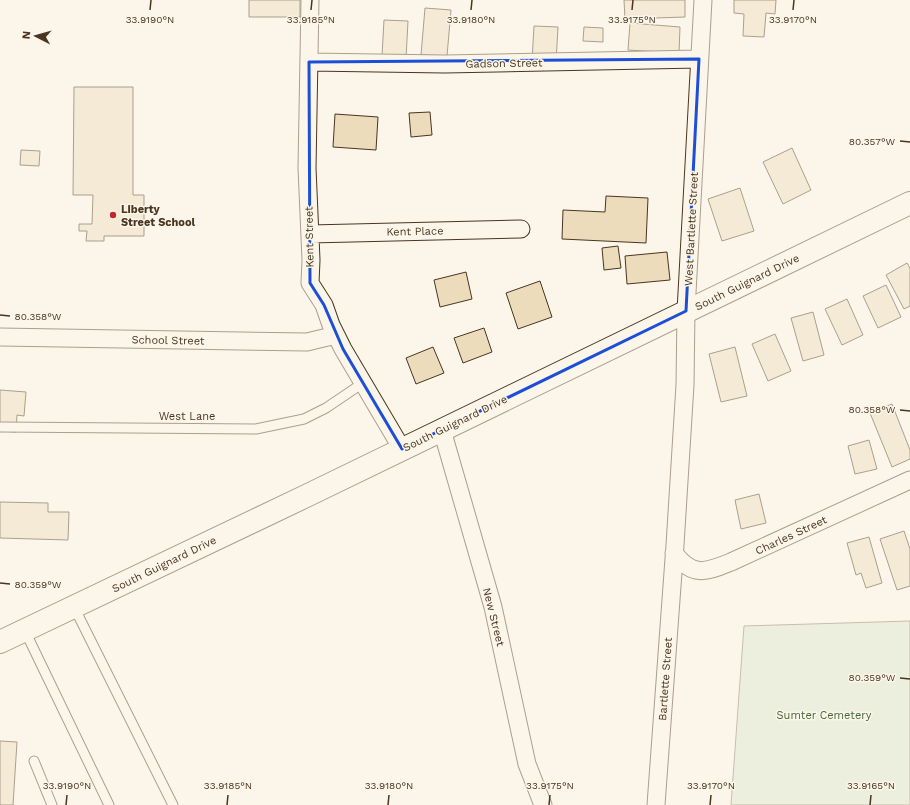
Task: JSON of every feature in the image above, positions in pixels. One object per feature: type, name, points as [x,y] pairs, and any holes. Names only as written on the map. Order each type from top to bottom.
[{"type":"highway","name":"South Guignard Drive","points":[[0,642],[442,430],[910,202]]},
{"type":"street","name":"Kent Street","points":[[310,0],[307,168],[311,260],[310,283],[324,305],[343,349],[402,449]]},
{"type":"street","name":"West Bartlette Street","points":[[674,554],[686,385],[686,311],[703,0]]},
{"type":"street","name":"Gadson Street","points":[[309,62],[445,64],[700,59]]},
{"type":"street","name":"Kent Place","points":[[310,234],[521,229]]},
{"type":"street","name":"School Street","points":[[0,337],[307,342],[336,335]]},
{"type":"street","name":"New Street","points":[[442,430],[493,607],[527,764],[543,805]]},
{"type":"street","name":"Charles Street","points":[[674,554],[681,563],[689,568],[699,571],[709,571],[910,480]]},
{"type":"street","name":"Bartlette Street","points":[[656,805],[674,554]]},
{"type":"lane","name":"West Lane","points":[[0,427],[256,429],[304,419],[326,408],[363,384]]},
{"type":"lane","points":[[74,607],[173,805]]},
{"type":"lane","points":[[25,631],[109,805]]},
{"type":"lane","points":[[34,761],[52,805]]},
{"type":"highlighted area","points":[[699,59],[686,311],[402,449],[343,349],[324,305],[310,283],[309,62]]},
{"type":"green space","name":"Sumter Cemetery","points":[[910,621],[910,805],[731,805],[744,626]]},
{"type":"building","points":[[249,0],[300,0],[300,17],[249,17]]},
{"type":"building","points":[[624,0],[685,0],[685,17],[625,19]]},
{"type":"building","points":[[734,0],[776,0],[775,14],[766,13],[764,37],[743,36],[744,14],[734,13]]},
{"type":"building","points":[[425,8],[451,10],[447,56],[421,55]]},
{"type":"building","points":[[384,20],[408,21],[406,58],[382,56]]},
{"type":"building","points":[[630,23],[680,27],[679,53],[628,50]]},
{"type":"building","points":[[534,26],[558,27],[556,62],[532,61]]},
{"type":"building","points":[[584,27],[603,28],[603,42],[583,41]]},
{"type":"building","points":[[74,87],[133,87],[133,195],[144,195],[144,236],[104,236],[104,241],[86,241],[87,231],[79,231],[79,224],[92,224],[93,195],[73,195]]},
{"type":"building","points":[[430,112],[432,135],[411,137],[409,113]]},
{"type":"building","points":[[335,114],[378,117],[376,150],[333,147]]},
{"type":"building","points":[[792,148],[811,190],[783,204],[763,162]]},
{"type":"building","points":[[21,150],[40,151],[39,166],[20,165]]},
{"type":"building","points":[[740,188],[754,231],[722,241],[708,199]]},
{"type":"building","points":[[606,196],[648,198],[646,243],[562,239],[563,210],[605,212]]},
{"type":"building","points":[[618,246],[621,268],[604,270],[602,248]]},
{"type":"building","points":[[667,252],[670,280],[627,284],[625,256]]},
{"type":"building","points":[[907,263],[910,268],[910,306],[904,309],[886,275]]},
{"type":"building","points":[[466,272],[472,299],[440,307],[434,280]]},
{"type":"building","points":[[540,281],[552,317],[518,329],[506,293]]},
{"type":"building","points":[[886,285],[901,317],[878,328],[863,296]]},
{"type":"building","points":[[847,299],[863,335],[842,345],[825,309]]},
{"type":"building","points":[[813,312],[824,355],[803,361],[791,318]]},
{"type":"building","points":[[484,328],[492,352],[463,363],[454,338]]},
{"type":"building","points":[[775,334],[791,371],[768,381],[752,344]]},
{"type":"building","points":[[433,347],[444,373],[416,384],[406,358]]},
{"type":"building","points":[[735,347],[747,396],[721,402],[709,354]]},
{"type":"building","points":[[0,390],[26,392],[24,416],[17,415],[16,432],[0,431]]},
{"type":"building","points":[[892,404],[910,450],[910,459],[892,467],[870,413]]},
{"type":"building","points":[[869,440],[877,469],[855,474],[848,446]]},
{"type":"building","points":[[759,494],[766,523],[741,529],[735,500]]},
{"type":"building","points":[[0,502],[48,503],[48,512],[69,512],[68,540],[0,538]]},
{"type":"building","points":[[904,531],[910,549],[910,586],[897,590],[880,539]]},
{"type":"building","points":[[869,537],[882,583],[866,588],[861,573],[856,575],[847,543]]},
{"type":"building","points":[[0,741],[17,742],[13,805],[0,805]]},
{"type":"place","name":"Liberty Street School","points":[[113,215]]}]
